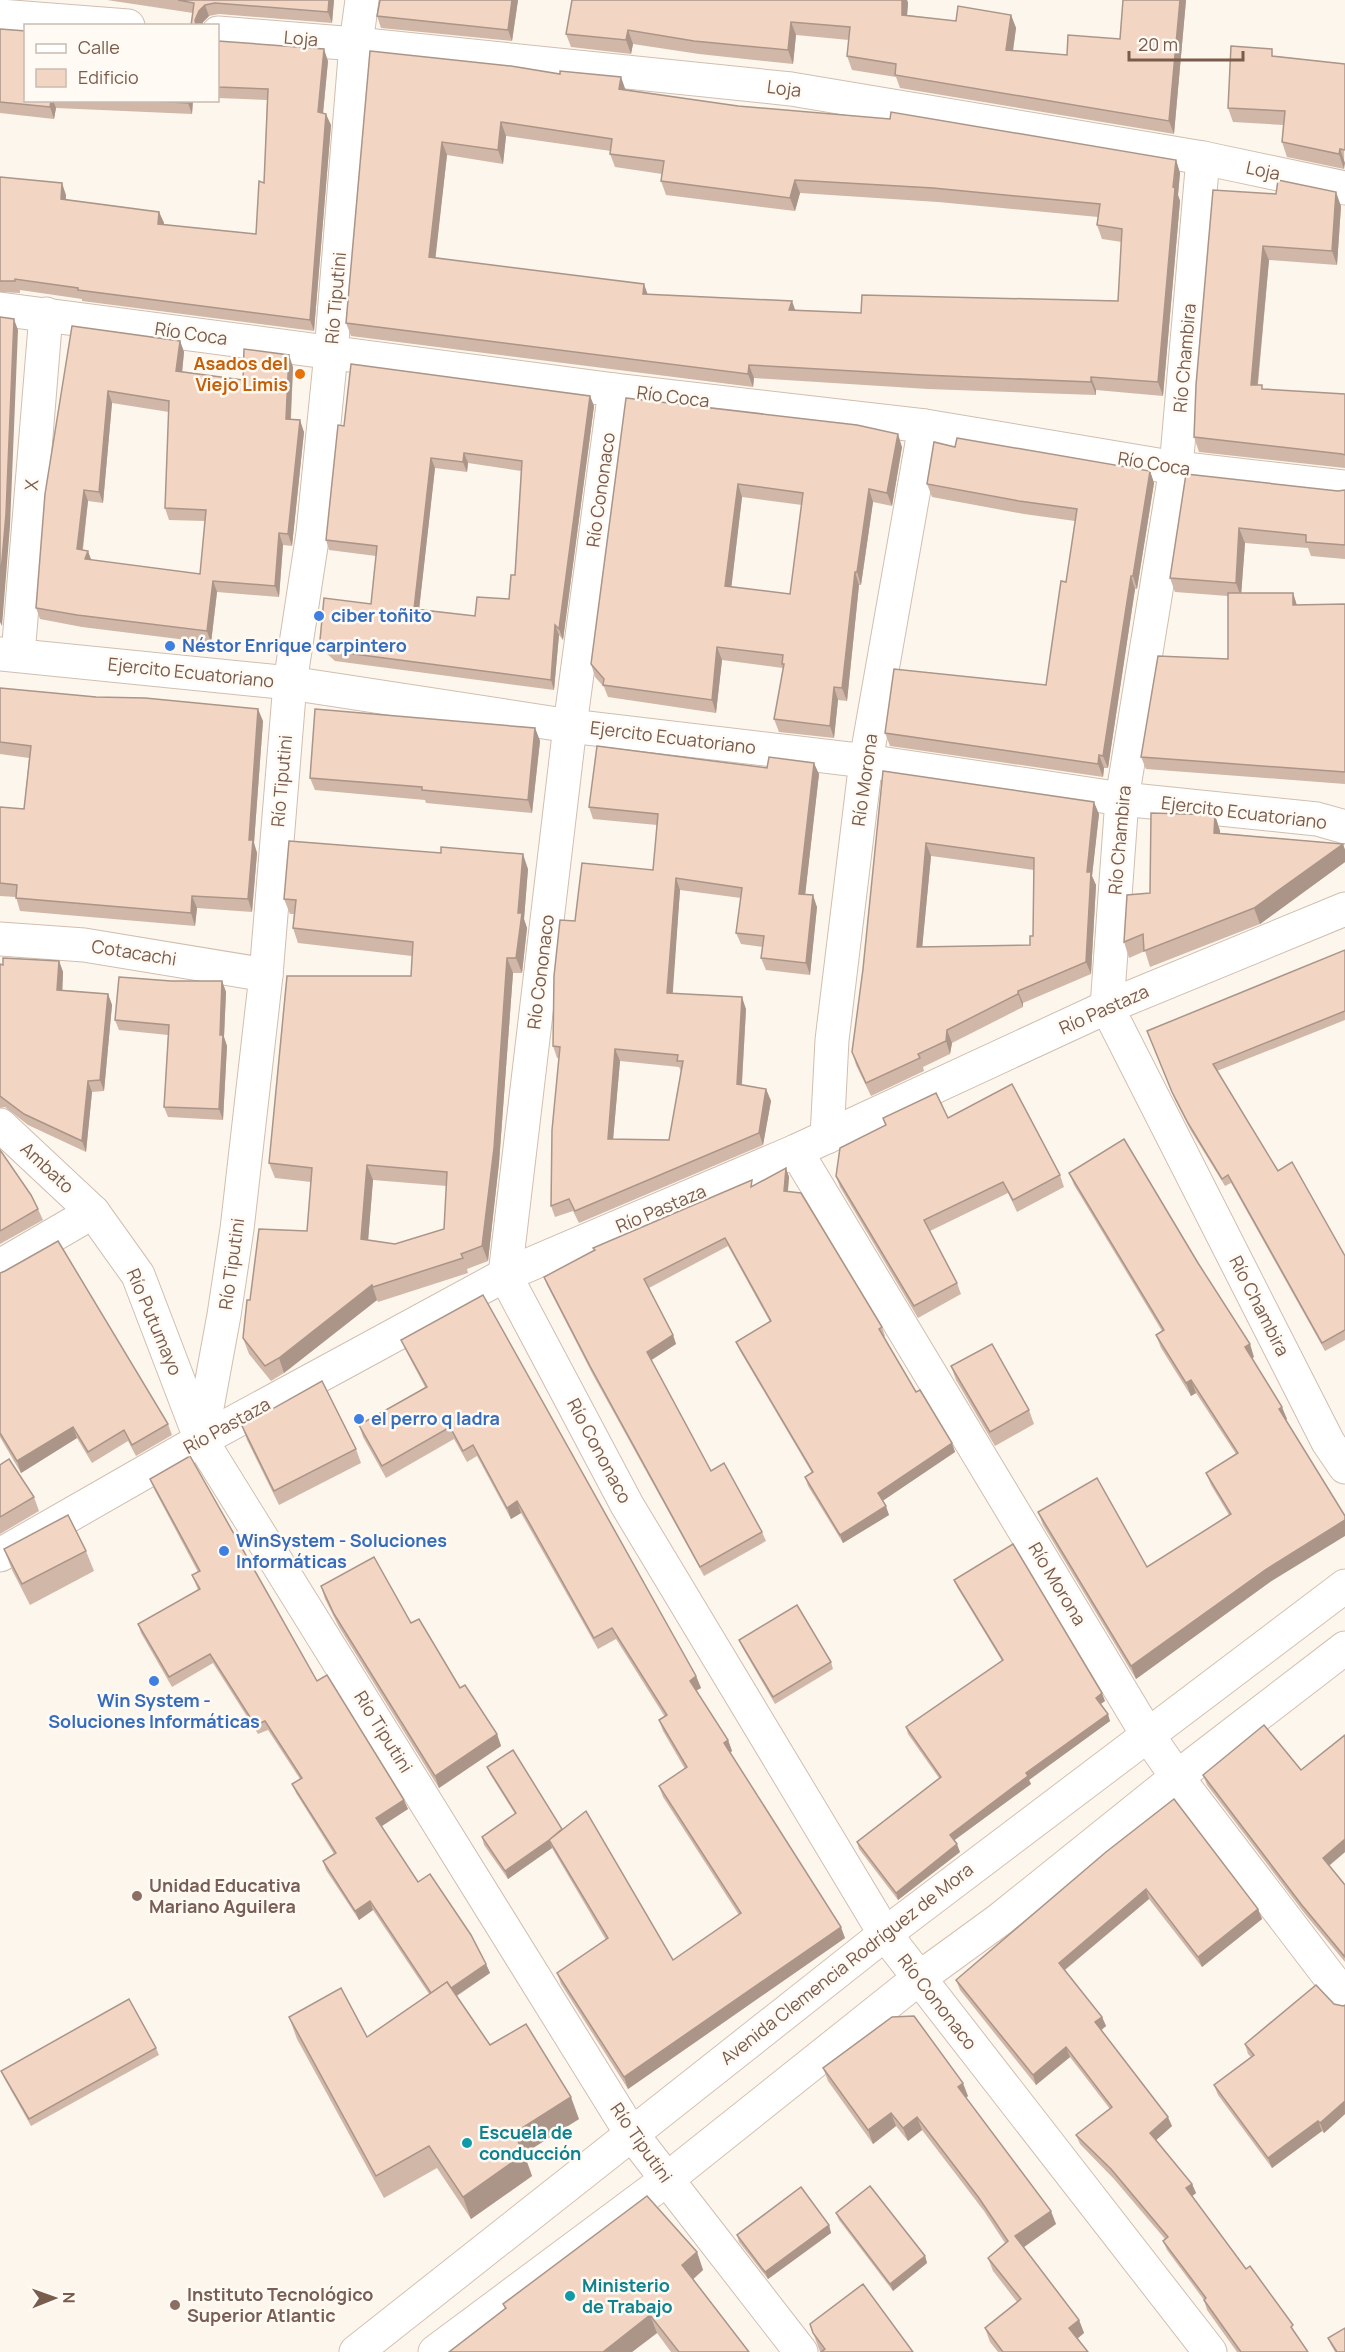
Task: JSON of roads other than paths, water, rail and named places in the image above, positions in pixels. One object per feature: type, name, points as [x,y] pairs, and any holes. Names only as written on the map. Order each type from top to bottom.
[{"type":"street","name":"Río Tiputini","points":[[362,0],[356,44],[331,353],[313,533],[290,684],[266,975],[237,1228],[201,1440],[631,2133],[801,2352]]},
{"type":"street","points":[[0,16],[102,24]]},
{"type":"street","name":"Loja","points":[[219,33],[356,44],[791,89],[1203,158],[1345,188]]},
{"type":"street","name":"Río Chambira","points":[[1203,158],[1176,468],[1122,799],[1107,1007],[1328,1442],[1345,1467]]},
{"type":"street","name":"Río Coca","points":[[0,309],[615,390],[925,426],[1176,468],[1345,487]]},
{"type":"street","name":"X","points":[[9,655],[46,314]]},
{"type":"street","name":"Río Cononaco","points":[[615,390],[570,726],[505,1275],[627,1505],[885,1934],[1210,2352]]},
{"type":"street","name":"Río Morona","points":[[827,1137],[832,1040],[866,761],[925,426]]},
{"type":"street","name":"Ejercito Ecuatoriano","points":[[9,655],[290,684],[570,726],[866,761],[1122,799],[1317,819],[1345,827]]},
{"type":"street","name":"Río Pastaza","points":[[0,1555],[201,1440],[505,1275],[796,1151],[1107,1007],[1345,909]]},
{"type":"street","name":"Cotacachi","points":[[0,939],[84,945],[266,975]]},
{"type":"street","name":"Ambato","points":[[0,1125],[93,1212]]},
{"type":"street","name":"Río Morona","points":[[796,1151],[1147,1734],[1177,1777],[1345,1997]]},
{"type":"street","points":[[0,1266],[93,1212]]},
{"type":"street","name":"Río Putumayo","points":[[93,1212],[138,1275],[201,1440]]},
{"type":"street","name":"Avenida Clemencia Rodríguez de Mora","points":[[367,2349],[631,2133],[885,1934],[1345,1586]]},
{"type":"street","points":[[435,2352],[666,2180],[918,1979],[999,1920],[1177,1777],[1345,1648]]},
{"type":"place","name":"Asados del Viejo Limis","points":[[300,374]]},
{"type":"place","name":"ciber toñito","points":[[319,616]]},
{"type":"place","name":"Néstor Enrique carpintero","points":[[170,646]]},
{"type":"place","name":"el perro q ladra","points":[[359,1419]]},
{"type":"place","name":"WinSystem - Soluciones Informáticas","points":[[224,1551]]},
{"type":"place","name":"Win System - Soluciones Informáticas","points":[[154,1681]]},
{"type":"place","name":"Unidad Educativa Mariano Aguilera","points":[[137,1896]]},
{"type":"place","name":"Escuela de conducción","points":[[467,2143]]},
{"type":"place","name":"Ministerio de Trabajo","points":[[570,2296]]},
{"type":"place","name":"Instituto Tecnológico Superior Atlantic","points":[[175,2305]]}]
